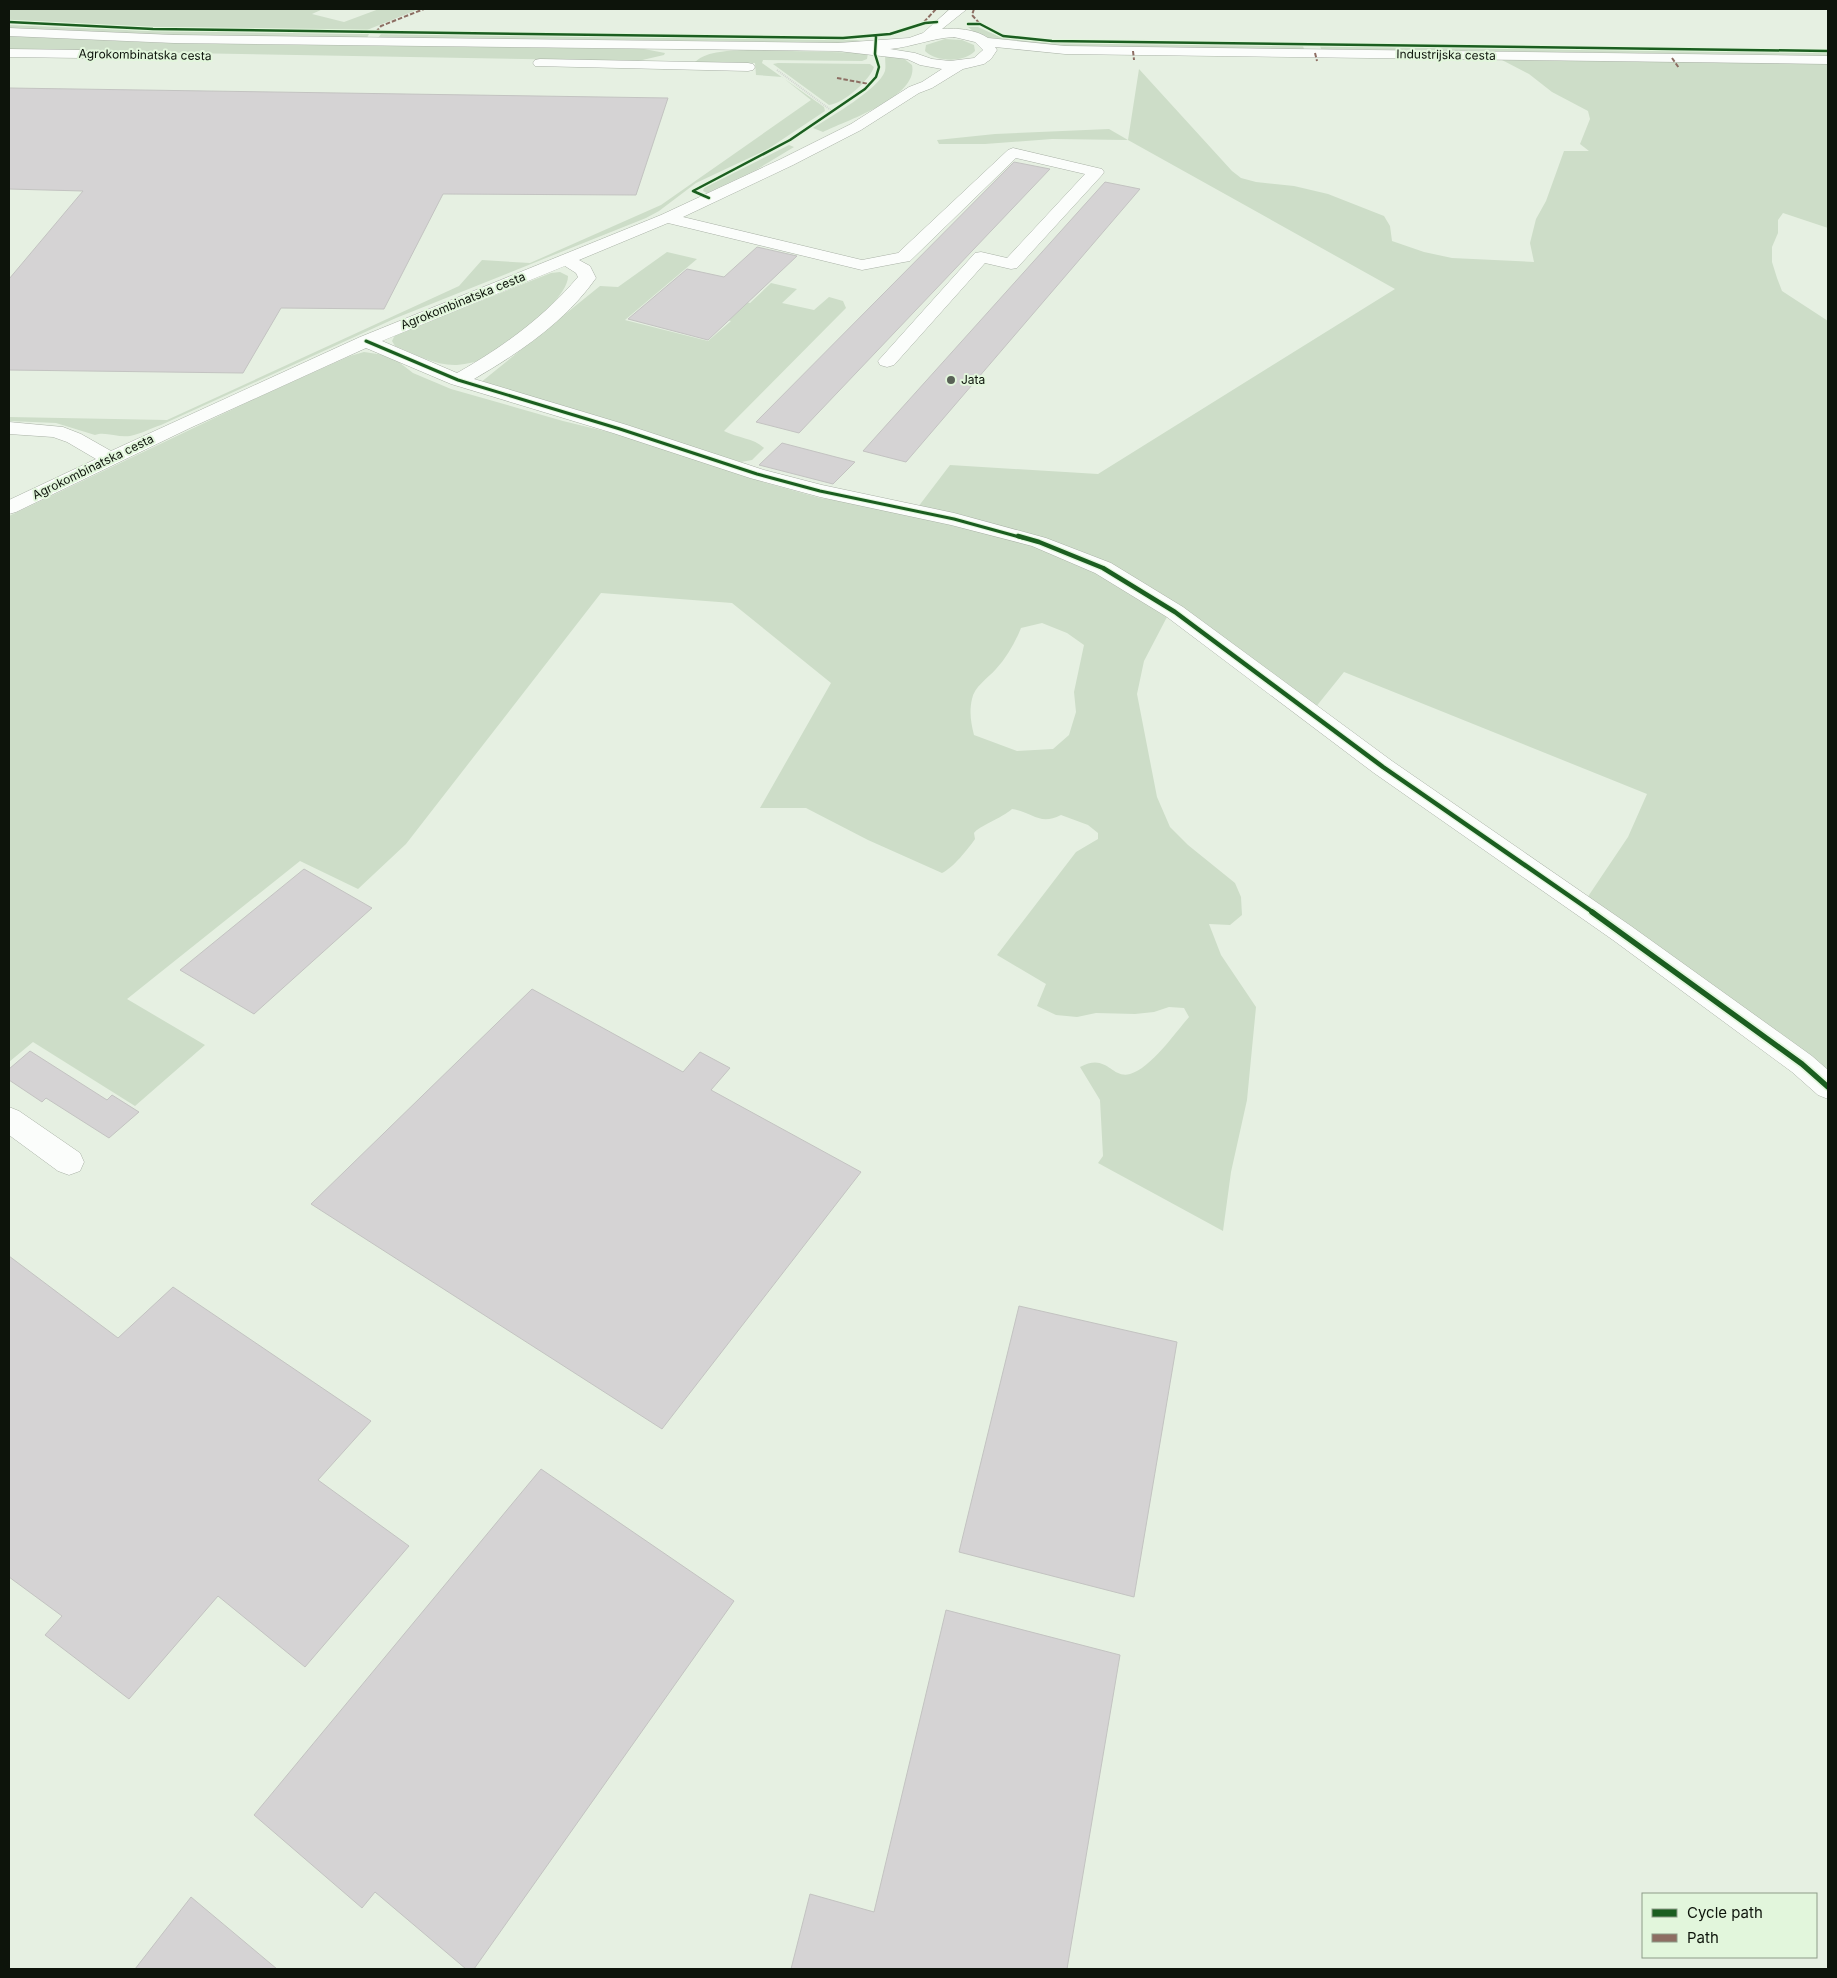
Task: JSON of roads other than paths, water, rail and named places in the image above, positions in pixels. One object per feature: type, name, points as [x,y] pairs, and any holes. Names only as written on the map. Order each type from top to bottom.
[{"type":"street","points":[[914,90],[915,52],[927,36],[950,15],[960,9],[964,31],[970,36]]},
{"type":"street","points":[[9,32],[111,37],[373,37],[689,46],[838,47],[915,52],[935,64],[959,65]]},
{"type":"street","name":"Industrijska cesta","points":[[927,36],[953,34],[970,36],[985,42],[1065,50]]},
{"type":"street","points":[[984,58],[990,50],[985,42]]},
{"type":"street","points":[[679,66],[689,46]]},
{"type":"street","name":"Industrijska cesta","points":[[959,65],[984,58],[1065,50],[1313,49],[1828,60]]},
{"type":"street","name":"Agrokombinatska cesta","points":[[9,53],[98,54]]},
{"type":"street","points":[[523,62],[748,67]]},
{"type":"street","name":"Agrokombinatska cesta","points":[[9,508],[109,458],[418,318],[568,260],[668,218],[816,148],[874,117],[914,90],[928,85],[959,65]]},
{"type":"street","points":[[668,218],[862,265],[904,257],[1013,153],[1096,172],[1011,264],[981,257],[887,361]]},
{"type":"street","points":[[458,380],[489,363],[540,327],[573,295],[587,278],[584,270],[568,260]]},
{"type":"street","points":[[366,341],[458,380],[811,489],[954,519],[1039,542],[1103,568],[1175,612],[1383,767],[1622,932],[1802,1064],[1828,1087]]},
{"type":"street","points":[[9,428],[56,431],[74,438],[109,458]]},
{"type":"street","points":[[9,1120],[69,1162]]},
{"type":"place","name":"Jata","points":[[951,380]]}]
